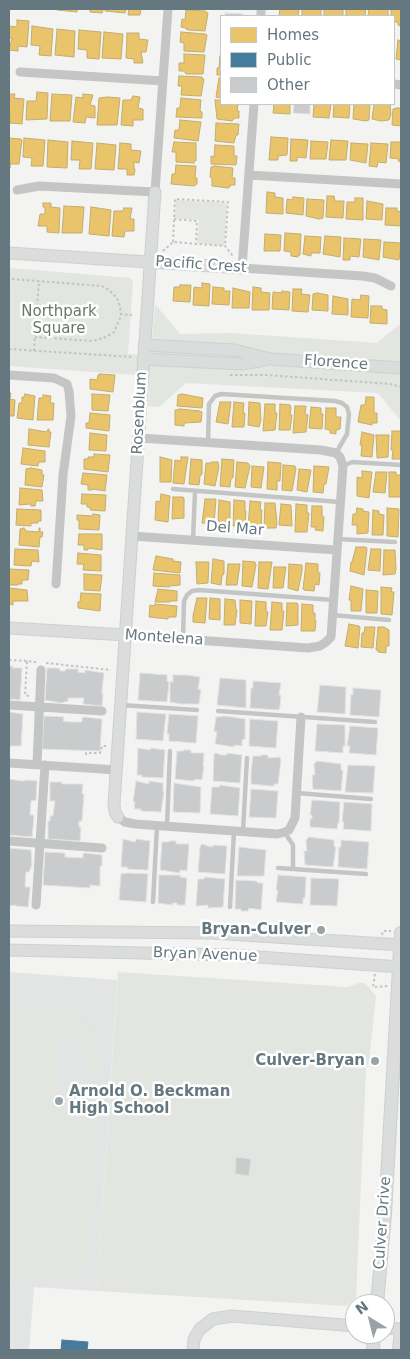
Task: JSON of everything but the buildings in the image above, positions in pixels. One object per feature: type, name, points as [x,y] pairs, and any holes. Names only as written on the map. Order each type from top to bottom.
[{"type":"main road","name":"Culver Drive","points":[[377,1294],[385,1214],[401,941]]},
{"type":"main road","points":[[399,1350],[401,1329]]},
{"type":"street","name":"Rosenblum","points":[[118,817],[114,804],[140,438],[139,358],[144,344],[151,262],[168,9]]},
{"type":"street","points":[[20,72],[163,81]]},
{"type":"street","points":[[242,268],[254,105]]},
{"type":"street","points":[[249,175],[401,184]]},
{"type":"street","points":[[17,190],[39,186],[155,192]]},
{"type":"street","name":"Pacific Crest","points":[[9,252],[362,276],[375,278],[391,286]]},
{"type":"street","name":"Florence","points":[[144,344],[234,350],[271,359],[401,368]]},
{"type":"street","name":"Florence","points":[[139,358],[242,364],[271,359]]},
{"type":"street","points":[[9,375],[54,378],[66,384],[71,403],[63,475],[56,584]]},
{"type":"street","points":[[140,438],[321,450],[336,453],[340,457],[343,466],[332,615]]},
{"type":"street","name":"Del Mar","points":[[132,536],[336,550]]},
{"type":"street","name":"Montelena","points":[[9,628],[308,648],[320,646],[331,637],[332,615]]},
{"type":"street","points":[[36,905],[40,843],[41,665]]},
{"type":"street","points":[[9,705],[102,711]]},
{"type":"street","points":[[118,817],[125,822],[157,826],[277,834],[287,831],[294,818],[301,718]]},
{"type":"street","points":[[9,763],[117,770]]},
{"type":"street","points":[[9,841],[102,848]]},
{"type":"street","name":"Bryan Avenue","points":[[9,931],[211,933],[401,941]]},
{"type":"street","name":"Bryan Avenue","points":[[9,950],[230,955],[400,967]]},
{"type":"street","points":[[193,1350],[194,1339],[200,1328],[212,1320],[232,1316],[345,1325]]},
{"type":"lane","points":[[208,442],[209,404],[215,396],[221,394],[335,401],[342,403],[350,414],[347,434],[336,453]]},
{"type":"lane","points":[[343,466],[352,462],[401,465]]},
{"type":"lane","points":[[173,490],[340,502]]},
{"type":"lane","points":[[193,540],[195,491]]},
{"type":"lane","points":[[337,539],[396,542]]},
{"type":"lane","points":[[183,639],[184,601],[186,595],[192,591],[333,600]]},
{"type":"lane","points":[[332,615],[390,620]]},
{"type":"lane","points":[[121,705],[197,710]]},
{"type":"lane","points":[[218,711],[375,722]]},
{"type":"lane","points":[[167,826],[170,751]]},
{"type":"lane","points":[[244,832],[247,758]]},
{"type":"lane","points":[[297,793],[371,799]]},
{"type":"lane","points":[[153,902],[157,826]]},
{"type":"lane","points":[[230,907],[234,831]]},
{"type":"lane","points":[[287,831],[293,845],[293,869]]},
{"type":"lane","points":[[278,868],[366,874]]},
{"type":"path","points":[[163,251],[173,242],[175,199],[228,202],[225,246],[233,256]]},
{"type":"path","points":[[174,219],[198,221],[196,245]]},
{"type":"path","points":[[173,242],[225,246]]},
{"type":"path","points":[[12,279],[102,286],[117,298],[120,314],[118,325],[114,332],[100,340],[87,341],[35,337]]},
{"type":"path","points":[[34,351],[39,281]]},
{"type":"path","points":[[120,314],[132,315]]},
{"type":"path","points":[[9,349],[139,358]]},
{"type":"path","points":[[225,374],[390,384],[401,387]]},
{"type":"path","points":[[9,660],[27,661],[41,665],[111,670]]},
{"type":"path","points":[[27,661],[25,695],[32,700]]},
{"type":"path","points":[[86,756],[86,753],[100,753],[102,746],[106,746]]},
{"type":"shaded area","name":"Arnold O. Beckman High School","points":[[9,972],[117,980],[97,1291],[34,1287],[29,1350],[9,1350]]},
{"type":"green space","points":[[176,200],[227,203],[224,246],[197,243],[199,220],[175,218]]},
{"type":"green space","name":"Northpark Square","points":[[9,268],[130,278],[133,282],[128,354],[151,355],[155,304],[180,334],[231,333],[377,343],[401,323],[401,421],[378,393],[186,383],[159,407],[148,406],[149,376],[9,366]]},
{"type":"green space","points":[[118,972],[347,987],[365,983],[376,996],[369,1062],[366,1068],[356,1294],[345,1294],[345,1306],[97,1291]]},
{"type":"green space","points":[[9,1003],[47,1005],[66,1010],[82,1019],[94,1033],[103,1060],[101,1078],[94,1096],[75,1116],[66,1120],[48,1125],[9,1123]],"holes":[[[60,1023],[73,1030],[82,1041],[88,1054],[89,1068],[85,1082],[78,1094],[67,1104],[54,1109]]]},
{"type":"green space","points":[[88,1110],[92,1115],[98,1112],[100,1119],[97,1126],[86,1273],[79,1278],[13,1276],[9,1350],[9,1127],[56,1128],[72,1122]]},
{"type":"place","name":"Bryan-Culver","points":[[321,930]]},
{"type":"place","name":"Culver-Bryan","points":[[375,1061]]},
{"type":"place","name":"Arnold O. Beckman High School","points":[[59,1101]]}]
